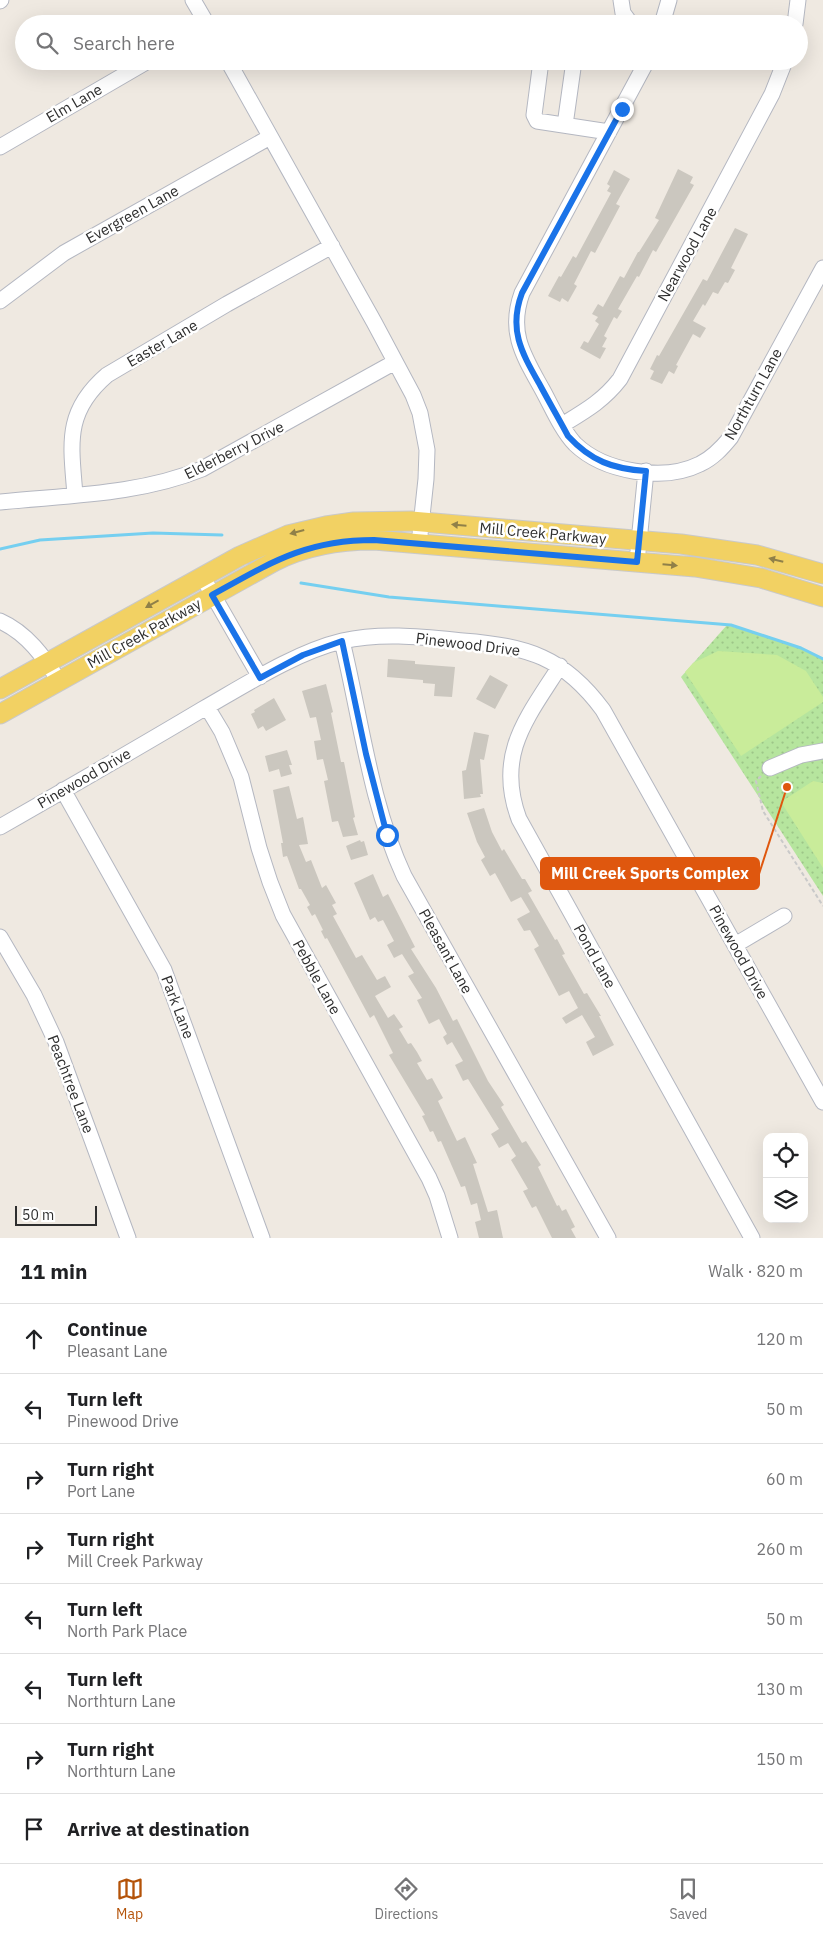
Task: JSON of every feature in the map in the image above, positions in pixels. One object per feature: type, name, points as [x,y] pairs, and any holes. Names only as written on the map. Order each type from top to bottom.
[{"type":"main road","name":"Mill Creek Parkway","points":[[0,689],[202,576],[264,544],[299,532],[354,522],[382,520],[422,522],[725,549],[789,563],[823,574]]},
{"type":"main road","name":"Mill Creek Parkway","points":[[0,714],[212,595],[284,557],[319,545],[356,540],[419,544],[726,571],[761,578],[823,597]]},
{"type":"street","points":[[193,0],[202,15]]},
{"type":"street","points":[[621,0],[624,15]]},
{"type":"street","points":[[665,15],[669,0]]},
{"type":"street","points":[[796,15],[798,0]]},
{"type":"street","name":"Elm Lane","points":[[0,147],[133,70]]},
{"type":"street","points":[[233,70],[413,395],[425,431],[427,450],[419,544]]},
{"type":"street","points":[[540,70],[534,115],[537,120],[609,132]]},
{"type":"street","points":[[565,125],[573,70]]},
{"type":"street","name":"Northturn Lane","points":[[642,70],[526,284],[518,303],[516,328],[522,354],[562,425],[576,444],[589,455],[603,463],[624,470],[667,473],[700,465],[720,450],[731,437],[823,268]]},
{"type":"street","name":"Nearwood Lane","points":[[562,425],[598,403],[620,379],[772,94],[781,70]]},
{"type":"street","name":"Evergreen Lane","points":[[0,302],[64,253],[270,137]]},
{"type":"street","name":"Easter Lane","points":[[75,495],[71,443],[74,423],[83,403],[96,385],[107,375],[332,246]]},
{"type":"street","name":"Elderberry Drive","points":[[0,502],[145,487],[174,480],[202,469],[395,362]]},
{"type":"street","points":[[637,562],[646,471]]},
{"type":"street","points":[[202,576],[260,678]]},
{"type":"street","points":[[0,621],[26,638],[47,662],[59,681]]},
{"type":"street","name":"Pinewood Drive","points":[[0,827],[260,678],[303,655],[342,641],[384,636],[478,642],[510,646],[530,651],[560,666],[579,681],[603,710],[823,1102]]},
{"type":"street","name":"Pleasant Lane","points":[[342,641],[380,814],[398,862],[608,1238]]},
{"type":"street","name":"Pond Lane","points":[[560,666],[522,726],[516,741],[510,775],[515,809],[519,820],[752,1238]]},
{"type":"street","name":"Pebble Lane","points":[[207,707],[222,732],[241,777],[259,848],[283,915],[429,1178],[437,1196],[450,1238]]},
{"type":"street","points":[[770,768],[801,755],[823,751]]},
{"type":"street","name":"Park Lane","points":[[64,790],[164,970],[262,1238]]},
{"type":"street","points":[[735,945],[784,916]]},
{"type":"street","name":"Peachtree Lane","points":[[0,937],[38,1003],[56,1042],[128,1238]]},
{"type":"path","points":[[770,768],[756,780],[763,811],[823,906]]},
{"type":"green space","points":[[727,625],[801,648],[823,659],[823,896],[681,677]]},
{"type":"green space","points":[[718,651],[777,655],[806,671],[823,697],[823,702],[741,756],[685,672],[693,663]]},
{"type":"green space","points":[[813,781],[823,783],[823,868],[781,802]]},
{"type":"building","points":[[678,169],[693,177],[690,183],[694,185],[656,252],[653,250],[639,277],[637,276],[618,309],[622,311],[617,319],[614,317],[604,336],[607,338],[602,347],[606,348],[600,359],[580,348],[584,341],[588,343],[599,324],[595,321],[598,317],[592,314],[598,304],[603,307],[620,276],[624,278],[659,220],[655,218]]},
{"type":"building","points":[[614,170],[630,179],[616,204],[620,206],[595,253],[591,251],[574,284],[577,286],[568,302],[562,298],[560,302],[548,296],[573,256],[576,258],[611,193],[607,191],[610,186],[607,184]]},
{"type":"building","points":[[735,228],[748,234],[731,268],[735,270],[728,283],[725,282],[718,294],[713,292],[705,306],[703,304],[693,321],[706,328],[700,338],[693,334],[676,365],[678,366],[674,374],[669,371],[662,384],[650,379],[654,371],[650,369],[657,355],[659,356],[703,279],[707,281]]},
{"type":"building","points":[[388,659],[415,661],[415,664],[455,667],[452,697],[434,696],[435,684],[423,683],[423,680],[387,677]]},
{"type":"building","points":[[490,675],[508,685],[495,709],[476,699]]},
{"type":"building","points":[[326,684],[358,835],[343,837],[338,821],[332,822],[324,781],[328,780],[323,759],[317,760],[314,741],[321,740],[316,717],[310,718],[302,691]]},
{"type":"building","points":[[274,698],[286,720],[266,731],[263,726],[258,729],[251,714],[255,712],[254,710]]},
{"type":"building","points":[[474,732],[489,735],[484,760],[480,759],[483,794],[480,794],[481,797],[464,799],[462,771],[466,770]]},
{"type":"building","points":[[287,750],[292,765],[289,765],[292,774],[281,777],[279,769],[269,772],[265,756]]},
{"type":"building","points":[[289,786],[297,819],[303,817],[308,844],[299,845],[306,862],[311,860],[322,888],[326,885],[336,903],[332,905],[337,914],[333,916],[356,958],[362,955],[377,980],[385,976],[391,987],[375,996],[388,1018],[394,1014],[403,1027],[399,1029],[408,1044],[411,1043],[422,1061],[417,1063],[427,1080],[432,1078],[443,1098],[438,1101],[457,1141],[465,1137],[477,1163],[473,1164],[488,1212],[497,1210],[503,1238],[479,1238],[475,1222],[481,1220],[477,1203],[471,1205],[465,1186],[461,1187],[441,1141],[438,1142],[433,1131],[430,1132],[422,1116],[425,1115],[389,1055],[393,1053],[374,1015],[370,1018],[327,938],[325,939],[315,914],[312,916],[307,907],[310,905],[301,889],[299,889],[287,856],[283,857],[281,843],[283,843],[273,790]]},
{"type":"building","points":[[484,808],[492,832],[502,851],[504,849],[522,879],[525,879],[532,891],[528,893],[555,940],[557,939],[565,954],[562,955],[584,994],[587,993],[601,1016],[599,1016],[614,1045],[593,1056],[586,1042],[595,1037],[582,1015],[566,1024],[562,1018],[578,1008],[569,991],[559,996],[534,949],[539,946],[530,930],[524,931],[517,919],[530,912],[521,897],[511,902],[495,873],[490,876],[481,860],[485,857],[477,842],[467,813]]},
{"type":"building","points":[[360,840],[361,842],[364,841],[368,855],[351,860],[346,846]]},
{"type":"building","points":[[373,874],[383,897],[388,894],[415,947],[411,949],[436,988],[453,1021],[457,1019],[488,1081],[504,1105],[501,1107],[522,1143],[526,1141],[541,1165],[538,1167],[557,1206],[559,1205],[562,1211],[566,1209],[575,1227],[571,1229],[576,1238],[552,1238],[536,1206],[532,1208],[523,1191],[528,1189],[511,1160],[516,1156],[508,1143],[499,1148],[491,1134],[499,1129],[468,1079],[463,1081],[455,1065],[463,1061],[452,1042],[447,1045],[443,1037],[447,1034],[439,1019],[429,1024],[417,1000],[422,998],[408,976],[414,973],[402,954],[394,958],[387,945],[394,941],[383,920],[378,922],[375,917],[370,920],[354,883]]},
{"type":"waterway","points":[[0,549],[40,540],[153,533],[222,535]]},
{"type":"waterway","points":[[301,583],[389,597],[731,625],[801,648],[823,659]]},
{"type":"place","name":"Mill Creek Sports Complex","points":[[787,787]]},
{"type":"route","points":[[387,835],[380,814],[366,754],[342,641],[303,655],[260,678],[212,595],[275,561],[301,550],[319,545],[356,540],[637,562],[646,471],[624,470],[603,463],[589,455],[568,436],[522,354],[516,328],[518,303],[522,293],[622,109]]}]
